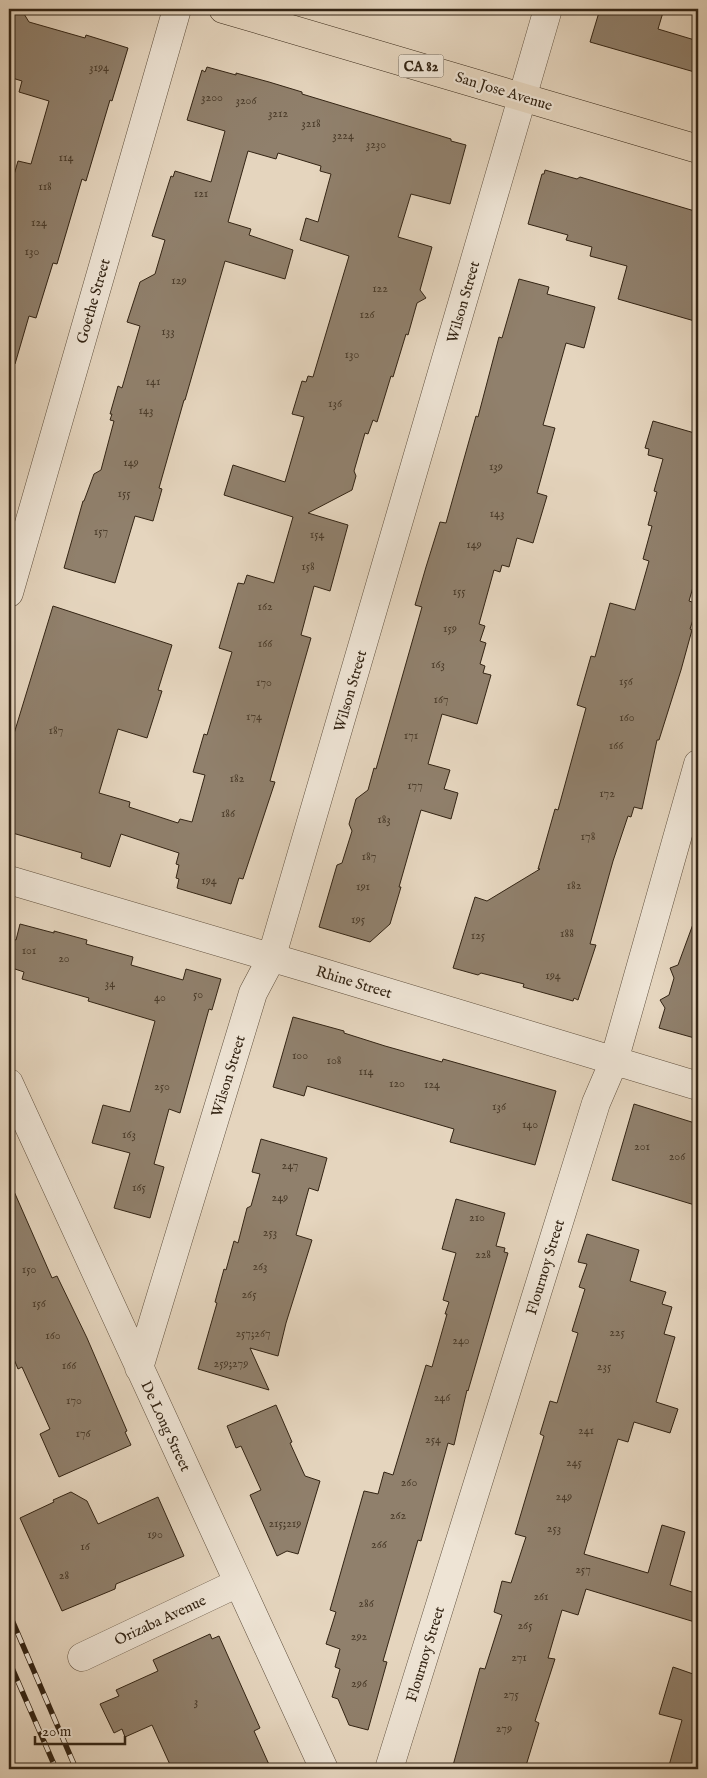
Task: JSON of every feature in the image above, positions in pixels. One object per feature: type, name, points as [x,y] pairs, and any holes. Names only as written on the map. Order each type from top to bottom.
[{"type":"main road","name":"San Jose Avenue","points":[[223,9],[698,149]]},
{"type":"street","name":"Goethe Street","points":[[9,593],[177,9]]},
{"type":"street","name":"Wilson Street","points":[[139,1368],[254,993],[271,959],[548,9]]},
{"type":"street","name":"Flournoy Street","points":[[389,1769],[596,1103],[614,1061],[698,764]]},
{"type":"street","name":"Rhine Street","points":[[9,880],[232,945],[271,959],[314,970],[698,1086]]},
{"type":"street","name":"De Long Street","points":[[9,1083],[324,1769]]},
{"type":"street","name":"Orizaba Avenue","points":[[82,1657],[238,1583]]},
{"type":"building","points":[[9,9],[21,9],[29,22],[85,38],[86,35],[128,48],[112,101],[110,100],[86,181],[82,179],[57,264],[53,263],[36,318],[29,316],[15,364],[9,364],[9,192],[18,161],[31,164],[49,101],[19,92],[22,81],[9,77]]},
{"type":"building","points":[[600,9],[664,9],[658,29],[698,41],[698,73],[590,42]]},
{"type":"building","points":[[207,67],[269,82],[466,145],[450,204],[411,194],[398,237],[432,247],[420,290],[426,298],[417,303],[408,335],[406,334],[393,377],[391,376],[377,422],[373,420],[368,434],[365,433],[354,471],[356,476],[352,490],[308,513],[348,525],[330,591],[314,586],[301,635],[311,638],[270,781],[275,782],[243,879],[239,878],[231,904],[177,888],[179,879],[176,878],[179,865],[176,864],[179,853],[121,834],[110,867],[81,858],[82,853],[9,832],[9,750],[53,606],[172,645],[158,690],[162,691],[147,738],[118,729],[99,793],[130,802],[129,807],[178,823],[180,819],[192,822],[205,775],[193,772],[204,734],[207,735],[232,652],[219,648],[238,583],[244,584],[247,575],[274,583],[293,517],[224,495],[233,465],[285,482],[304,417],[292,414],[302,381],[306,382],[308,376],[313,377],[349,256],[300,240],[306,218],[318,222],[331,174],[320,171],[321,166],[278,153],[276,159],[248,151],[228,222],[251,229],[249,235],[293,250],[285,279],[225,261],[159,488],[162,489],[153,521],[135,516],[115,583],[64,568],[83,501],[94,474],[101,470],[114,421],[110,420],[112,414],[110,414],[118,386],[122,388],[140,326],[127,322],[140,282],[155,274],[165,240],[152,236],[171,176],[173,177],[175,171],[211,182],[225,131],[187,120],[202,70],[205,72]]},
{"type":"building","points":[[545,170],[577,179],[580,177],[698,212],[698,322],[618,299],[627,266],[590,256],[592,247],[566,240],[568,235],[528,224],[542,174],[544,174]]},
{"type":"building","points":[[519,279],[549,287],[547,294],[595,307],[584,348],[566,343],[543,425],[555,428],[537,493],[547,496],[533,543],[517,538],[509,567],[502,565],[500,572],[494,570],[479,624],[485,626],[480,641],[486,643],[480,664],[485,666],[483,673],[491,675],[477,724],[442,714],[428,764],[450,770],[444,789],[458,793],[451,819],[421,810],[390,924],[370,942],[319,927],[337,865],[342,863],[352,831],[349,824],[356,799],[368,790],[374,768],[376,769],[422,607],[415,605],[426,567],[440,522],[446,523],[476,416],[478,417],[499,337],[502,338]]},
{"type":"building","points":[[653,421],[698,434],[698,570],[689,601],[698,604],[690,629],[692,630],[681,670],[659,740],[657,740],[642,809],[634,807],[631,817],[628,816],[613,861],[590,944],[596,945],[578,1000],[574,998],[573,1001],[523,987],[524,984],[453,968],[475,897],[487,901],[540,869],[538,869],[555,809],[558,810],[586,708],[577,705],[591,656],[595,657],[610,603],[635,610],[649,561],[643,559],[652,526],[648,525],[657,492],[654,491],[663,459],[648,455],[649,449],[645,448]]},
{"type":"building","points":[[696,916],[698,916],[698,1039],[659,1028],[665,1008],[660,1000],[669,995],[674,978],[670,968],[678,965]]},
{"type":"building","points":[[20,924],[87,940],[86,944],[133,957],[131,965],[183,980],[186,969],[221,979],[212,1010],[209,1009],[180,1113],[169,1109],[154,1164],[164,1167],[150,1218],[114,1208],[130,1153],[92,1143],[103,1105],[130,1112],[155,1021],[88,1001],[89,998],[22,979],[24,972],[9,967],[9,938],[16,940]]},
{"type":"building","points":[[293,1017],[344,1031],[344,1033],[385,1046],[442,1062],[443,1059],[556,1091],[535,1165],[450,1142],[454,1129],[307,1086],[304,1096],[273,1087]]},
{"type":"building","points":[[634,1104],[698,1124],[698,1206],[612,1180]]},
{"type":"building","points":[[261,1139],[327,1158],[318,1191],[309,1188],[296,1235],[312,1240],[286,1323],[278,1356],[250,1348],[269,1390],[198,1369],[217,1303],[215,1302],[224,1269],[226,1270],[234,1241],[238,1243],[247,1208],[251,1206],[260,1174],[252,1172]]},
{"type":"building","points":[[9,1180],[52,1278],[57,1276],[87,1338],[127,1431],[125,1432],[131,1445],[59,1477],[40,1434],[50,1429],[22,1367],[18,1369],[9,1347]]},
{"type":"building","points":[[456,1199],[505,1213],[496,1246],[505,1248],[504,1252],[508,1253],[467,1390],[454,1445],[448,1443],[421,1541],[418,1540],[383,1661],[387,1662],[368,1730],[349,1725],[338,1699],[332,1697],[340,1669],[335,1667],[340,1649],[326,1644],[336,1612],[330,1610],[364,1491],[378,1494],[384,1472],[393,1475],[426,1365],[432,1367],[447,1314],[445,1314],[449,1302],[443,1300],[456,1253],[442,1249]]},
{"type":"building","points":[[587,1234],[639,1250],[630,1281],[666,1292],[662,1304],[672,1307],[664,1334],[675,1337],[656,1402],[678,1409],[670,1433],[634,1422],[628,1442],[618,1439],[584,1554],[648,1573],[662,1525],[685,1532],[670,1585],[698,1594],[698,1623],[586,1589],[578,1615],[562,1610],[548,1658],[555,1659],[535,1721],[539,1723],[525,1769],[452,1769],[480,1668],[485,1669],[502,1615],[494,1612],[502,1581],[511,1583],[526,1537],[515,1534],[544,1436],[540,1434],[550,1401],[557,1403],[578,1333],[572,1331],[585,1289],[579,1287],[587,1264],[578,1262]]},
{"type":"building","points":[[276,1405],[305,1476],[320,1481],[298,1554],[287,1551],[277,1556],[250,1495],[261,1490],[241,1446],[236,1448],[227,1426]]},
{"type":"building","points":[[71,1492],[87,1501],[98,1524],[158,1497],[184,1556],[116,1584],[115,1589],[62,1611],[20,1518]]},
{"type":"building","points":[[210,1634],[212,1639],[219,1636],[260,1728],[254,1731],[271,1769],[172,1769],[152,1725],[125,1737],[122,1729],[114,1733],[100,1704],[119,1696],[116,1690],[158,1671],[153,1660]]},
{"type":"building","points":[[673,1667],[696,1675],[693,1687],[698,1688],[698,1769],[668,1769],[682,1720],[659,1714]]},
{"type":"railway","points":[[9,1613],[76,1769]]},
{"type":"railway","points":[[9,1661],[56,1769]]}]
